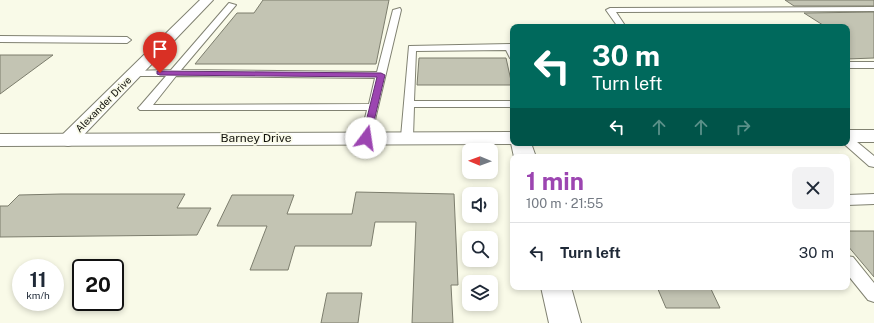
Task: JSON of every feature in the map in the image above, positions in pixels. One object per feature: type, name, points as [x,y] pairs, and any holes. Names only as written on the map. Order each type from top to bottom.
[{"type":"street","name":"Alexander Drive","points":[[68,140],[206,0]]},
{"type":"street","points":[[850,136],[874,136]]},
{"type":"street","name":"Barney Drive","points":[[0,140],[407,137],[510,138]]},
{"type":"street","points":[[557,290],[565,323]]},
{"type":"lane","points":[[232,5],[172,73],[144,108],[373,107]]},
{"type":"lane","points":[[620,24],[610,10],[874,8]]},
{"type":"lane","points":[[366,138],[397,10]]},
{"type":"lane","points":[[0,39],[127,40]]},
{"type":"lane","points":[[407,137],[412,48],[510,47]]},
{"type":"lane","points":[[850,65],[874,65]]},
{"type":"lane","points":[[134,73],[381,75]]},
{"type":"lane","points":[[408,104],[510,104]]},
{"type":"lane","points":[[850,143],[874,164]]},
{"type":"lane","points":[[850,200],[874,199]]},
{"type":"lane","points":[[850,266],[874,295]]},
{"type":"building","points":[[263,0],[389,0],[376,64],[195,64],[237,13],[254,13]]},
{"type":"building","points":[[785,0],[874,0],[874,6],[794,6]]},
{"type":"building","points":[[874,12],[874,58],[850,59],[850,24],[821,24],[804,13]]},
{"type":"building","points":[[0,55],[53,55],[0,94]]},
{"type":"building","points":[[419,58],[506,58],[510,76],[510,85],[417,85]]},
{"type":"building","points":[[356,192],[454,194],[458,285],[451,285],[453,323],[412,323],[416,222],[375,222],[371,246],[295,246],[288,270],[250,270],[267,226],[217,226],[232,195],[294,195],[287,214],[352,214]]},
{"type":"building","points":[[185,194],[177,208],[211,208],[197,235],[0,237],[0,206],[8,206],[19,195]]},
{"type":"building","points":[[850,231],[874,231],[874,277],[850,249]]},
{"type":"building","points":[[658,290],[711,290],[720,308],[666,308]]},
{"type":"building","points":[[327,293],[362,293],[358,323],[321,323]]},
{"type":"route","points":[[160,73],[381,75],[366,138]]}]
